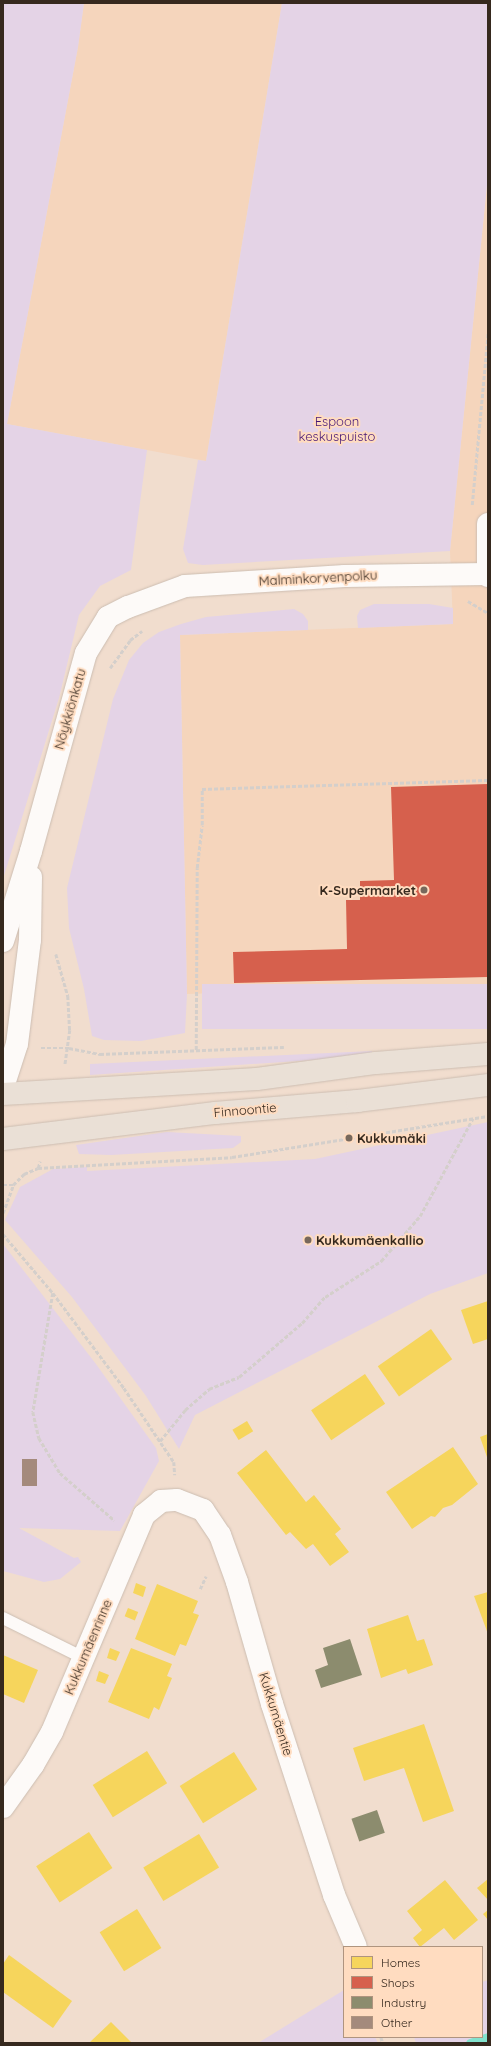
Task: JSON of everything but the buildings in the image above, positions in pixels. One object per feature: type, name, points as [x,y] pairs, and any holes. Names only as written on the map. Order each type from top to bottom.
[{"type":"main road","points":[[3,1094],[257,1079],[376,1063],[488,1054]]},
{"type":"main road","name":"Finnoontie","points":[[3,1139],[215,1113],[357,1101],[488,1085]]},
{"type":"street","points":[[487,575],[488,524]]},
{"type":"street","name":"Malminkorvenpolku","points":[[151,598],[193,585],[344,576],[487,575]]},
{"type":"street","name":"Nöykkiönkatu","points":[[3,941],[31,851],[86,653],[108,618],[151,598]]},
{"type":"street","name":"Nöykkiönkatu","points":[[3,1087],[16,1048],[30,940],[31,851]]},
{"type":"street","name":"Kukkumäenrinne","points":[[3,1807],[33,1765],[52,1732],[144,1516],[160,1501],[177,1500]]},
{"type":"street","name":"Kukkumäentie","points":[[177,1500],[203,1510],[220,1535],[334,1895],[356,1946]]},
{"type":"lane","points":[[3,1618],[84,1658]]},
{"type":"path","points":[[471,511],[488,333]]},
{"type":"path","points":[[462,574],[462,598],[488,612]]},
{"type":"path","points":[[108,672],[130,640],[148,627]]},
{"type":"path","points":[[196,1050],[197,868],[202,825],[202,789],[404,785],[488,780]]},
{"type":"path","points":[[54,947],[68,996],[69,1048]]},
{"type":"path","points":[[16,1048],[69,1048],[100,1054],[290,1047]]},
{"type":"path","points":[[3,1213],[13,1185],[24,1174],[38,1168],[232,1157],[488,1116]]},
{"type":"path","points":[[160,1441],[185,1410],[209,1389],[239,1377],[302,1323],[325,1297],[381,1261],[420,1216],[474,1118]]},
{"type":"path","points":[[3,1185],[13,1185]]},
{"type":"path","points":[[3,1234],[53,1292],[174,1462],[177,1500]]},
{"type":"path","points":[[53,1292],[33,1412],[39,1438],[60,1473],[135,1538]]},
{"type":"shaded area","points":[[84,3],[282,3],[206,461],[7,424],[78,47]]},
{"type":"shaded area","points":[[488,175],[488,984],[187,994],[180,635],[453,624],[450,551]]},
{"type":"green space","points":[[3,3],[84,3],[78,47],[7,424],[147,450],[131,570],[100,586],[79,615],[59,698],[3,879]]},
{"type":"green space","name":"Espoon keskuspuisto","points":[[282,3],[488,3],[488,175],[450,551],[203,565],[188,563],[183,549],[198,460],[206,461]]},
{"type":"green space","points":[[374,604],[429,604],[453,608],[453,624],[358,628],[357,616],[360,610]]},
{"type":"green space","points":[[294,609],[303,614],[308,621],[308,630],[180,635],[187,994],[185,1033],[141,1041],[104,1040],[92,1036],[84,989],[69,928],[67,888],[113,699],[129,660],[143,643],[159,632],[181,624],[206,617]]},
{"type":"green space","points":[[202,984],[488,984],[488,1029],[202,1029]]},
{"type":"green space","points":[[372,1051],[372,1056],[90,1075],[90,1064]]},
{"type":"green space","points":[[488,1122],[488,1273],[430,1294],[195,1415],[179,1449],[146,1396],[72,1297],[5,1220],[20,1187],[53,1169],[87,1167],[87,1171],[315,1159]]},
{"type":"green space","points":[[167,1132],[241,1136],[241,1142],[233,1148],[111,1155],[79,1154],[76,1145]]},
{"type":"green space","points":[[3,1244],[96,1364],[156,1448],[159,1461],[120,1531],[19,1528],[74,1558],[78,1557],[81,1562],[60,1579],[44,1582],[3,1571]]},
{"type":"green space","points":[[488,1980],[488,2043],[416,2043],[414,2038],[483,2038],[483,1982]]},
{"type":"green space","points":[[343,1991],[343,2038],[376,2038],[378,2043],[258,2043]]},
{"type":"waterway","points":[[470,2043],[488,2037]]},
{"type":"place","name":"K-Supermarket","points":[[424,890]]},
{"type":"place","name":"Kukkumäki","points":[[349,1138]]},
{"type":"place","name":"Kukkumäenkallio","points":[[308,1240]]}]
